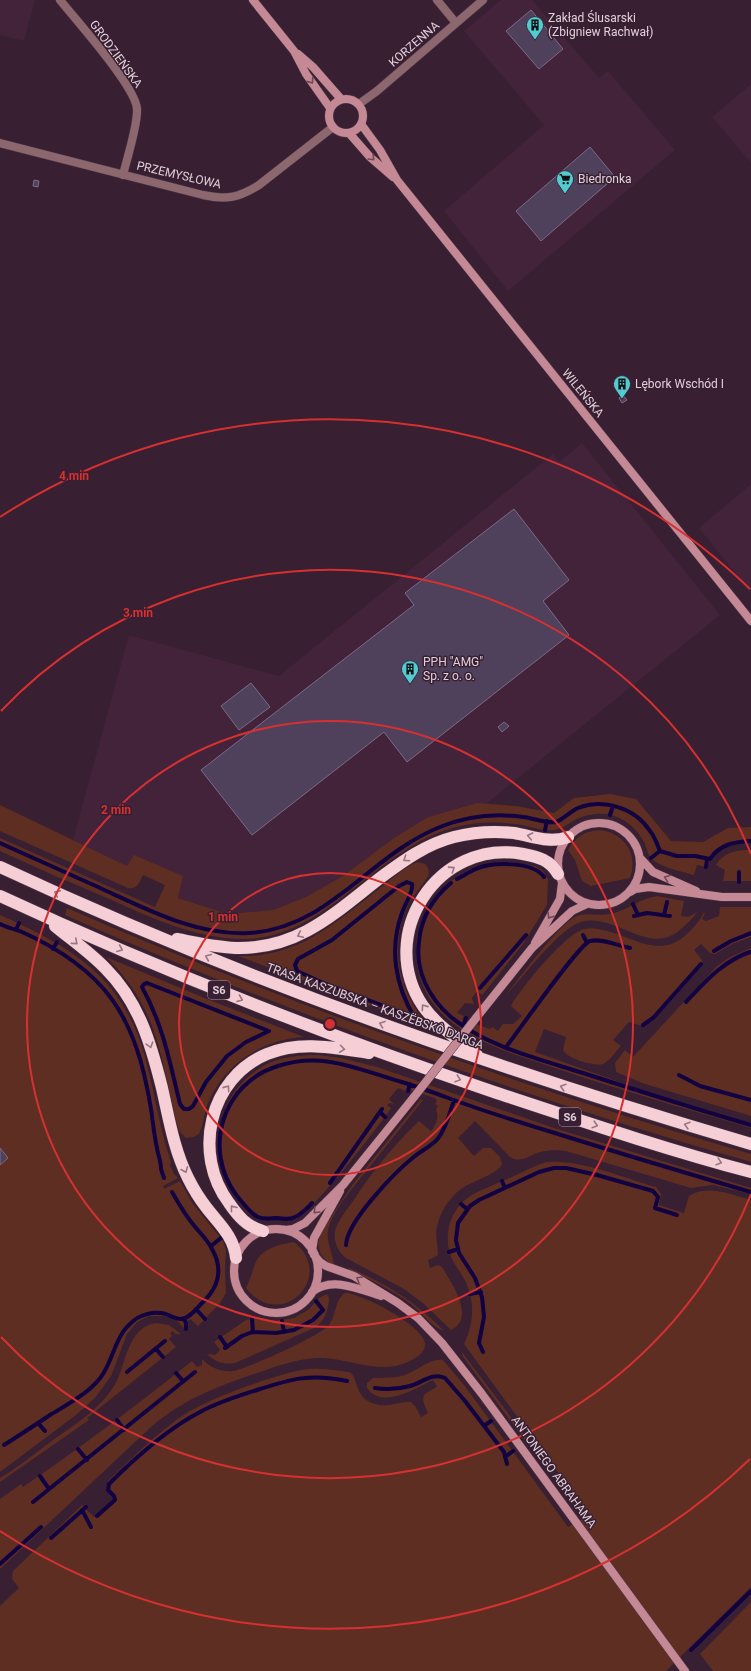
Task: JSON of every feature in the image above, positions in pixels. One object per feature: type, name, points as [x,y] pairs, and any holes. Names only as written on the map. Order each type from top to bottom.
[{"type":"highway","points":[[157,936],[239,948],[272,945],[303,934],[323,923],[411,856],[453,837],[485,832],[515,833],[552,840],[568,837]]},
{"type":"highway","points":[[484,1061],[433,1019],[415,992],[409,975],[406,956],[407,938],[411,921],[418,904],[440,876],[469,859],[487,854],[520,854],[534,856],[549,862],[560,879]]},
{"type":"highway","name":"TRASA KASZUBSKA – KASZËBSKÔ DARGA","points":[[0,867],[157,936],[305,996],[484,1061],[751,1144]]},
{"type":"highway","name":"S6","points":[[0,896],[45,917],[216,989],[395,1057],[550,1110],[751,1172]]},
{"type":"highway","points":[[45,917],[106,968],[124,990],[138,1014],[150,1043],[177,1153],[188,1178],[202,1201],[232,1238],[236,1247],[236,1258]]},
{"type":"highway","points":[[263,1231],[248,1225],[234,1211],[223,1196],[215,1180],[210,1162],[210,1125],[214,1109],[226,1088],[238,1074],[252,1063],[267,1054],[284,1049],[303,1046],[319,1046],[395,1057]]},
{"type":"main road","points":[[253,0],[294,51],[313,67],[341,99]]},
{"type":"main road","points":[[294,51],[306,74],[330,108]]},
{"type":"main road","points":[[341,99],[350,99],[359,104],[363,114],[361,124],[354,131],[349,133],[337,131],[333,127],[329,116],[330,108],[341,99]]},
{"type":"main road","name":"WILEŃSKA","points":[[361,124],[380,150],[397,180],[751,621]]},
{"type":"main road","name":"WILEŃSKA","points":[[349,133],[370,157],[397,180]]},
{"type":"main road","points":[[532,948],[560,899],[558,856],[560,848],[568,837],[578,828],[586,824],[595,823],[612,825],[620,828],[630,837],[637,848],[639,856],[639,873],[636,882],[629,892],[619,901],[612,904],[603,906],[587,904],[573,897],[560,879]]},
{"type":"main road","points":[[639,856],[653,872],[700,893]]},
{"type":"main road","points":[[629,892],[635,889],[649,887],[722,897],[751,897]]},
{"type":"main road","points":[[313,1253],[304,1240],[297,1235],[285,1230],[272,1229],[263,1231],[248,1240],[242,1246],[236,1258],[234,1270],[238,1287],[248,1301],[258,1308],[271,1312],[288,1311],[303,1302],[311,1292],[318,1272],[313,1253],[314,1238],[344,1186],[532,948],[572,911],[587,904]]},
{"type":"main road","points":[[285,1230],[300,1226],[344,1186]]},
{"type":"main road","name":"ANTONIEGO ABRAHAMA","points":[[313,1253],[320,1262],[326,1266],[354,1276],[392,1299],[427,1327],[457,1361],[684,1671]]},
{"type":"main road","name":"ANTONIEGO ABRAHAMA","points":[[311,1292],[321,1286],[332,1284],[351,1287],[392,1299]]},
{"type":"street","name":"GRODZIEŃSKA","points":[[60,0],[124,80],[135,101],[137,109],[134,128],[123,174]]},
{"type":"street","points":[[438,0],[456,23]]},
{"type":"street","name":"KORZENNA","points":[[359,104],[377,91],[484,0]]},
{"type":"street","name":"PRZEMYSŁOWA","points":[[0,144],[216,198],[235,197],[259,185],[333,127]]},
{"type":"shaded area","points":[[0,0],[35,0],[24,41],[0,35]]},
{"type":"shaded area","name":"Biedronka","points":[[501,0],[532,0],[599,78],[608,71],[675,150],[508,291],[444,211],[544,125],[464,31]]},
{"type":"shaded area","points":[[751,84],[751,163],[712,117]]},
{"type":"shaded area","points":[[582,443],[720,615],[486,804],[477,803],[428,817],[394,838],[344,875],[308,896],[273,910],[228,914],[178,898],[183,876],[127,866],[73,840],[129,635],[279,676],[553,454],[559,462]]},
{"type":"shaded area","points":[[751,484],[751,593],[699,528]]},
{"type":"shaded area","points":[[610,794],[636,799],[671,841],[703,842],[728,828],[751,827],[751,843],[730,846],[723,849],[713,857],[706,870],[706,867],[697,865],[694,875],[671,869],[655,861],[650,857],[642,839],[630,824],[607,814],[585,816],[556,830],[542,830],[507,823],[491,822],[468,824],[430,836],[403,852],[328,908],[302,924],[274,935],[243,939],[208,935],[173,926],[0,851],[0,838],[155,907],[165,885],[143,875],[136,887],[128,888],[0,831],[0,805],[127,866],[134,855],[183,876],[178,898],[228,914],[273,910],[308,896],[344,875],[394,838],[428,817],[477,803],[516,806],[554,813],[574,798]]},
{"type":"shaded area","points":[[600,830],[616,835],[627,846],[631,853],[632,869],[630,878],[591,886],[582,881],[575,860],[568,850],[577,838],[585,833]]},
{"type":"shaded area","points":[[751,850],[751,881],[723,881],[725,870],[716,865],[719,861],[731,853]]},
{"type":"shaded area","points":[[417,862],[425,864],[428,868],[429,874],[408,905],[402,921],[398,954],[400,971],[405,987],[421,1016],[432,1029],[238,956],[259,955],[279,951],[297,945],[331,926],[402,871]]},
{"type":"shaded area","points":[[509,862],[535,866],[543,871],[548,880],[547,905],[523,944],[484,993],[482,995],[477,991],[472,998],[474,1004],[465,1003],[457,1013],[464,1016],[462,1019],[490,1029],[492,1027],[498,1031],[503,1024],[513,1024],[522,1016],[511,1006],[533,975],[566,941],[584,929],[587,928],[611,932],[650,945],[669,945],[678,941],[687,934],[699,921],[704,912],[705,913],[702,919],[706,921],[719,916],[720,907],[751,907],[751,937],[732,944],[715,954],[710,953],[701,944],[694,950],[702,960],[701,967],[652,1022],[642,1026],[629,1022],[613,1040],[621,1046],[606,1063],[599,1065],[581,1061],[569,1056],[563,1050],[566,1037],[544,1029],[535,1052],[642,1090],[751,1123],[751,1128],[616,1088],[518,1056],[480,1040],[462,1030],[446,1017],[432,1002],[422,985],[417,964],[416,950],[419,929],[427,909],[442,889],[462,874],[485,865]]},
{"type":"shaded area","points":[[657,896],[684,901],[681,916],[688,917],[697,912],[684,926],[670,936],[658,939],[645,937],[607,923],[594,921],[581,922],[572,926],[552,943],[505,996],[550,940],[569,921],[582,915],[605,915],[614,913],[651,897]]},
{"type":"shaded area","points":[[67,908],[151,944],[320,1011],[577,1101],[751,1154],[751,1162],[576,1109],[318,1019],[233,986],[65,915]]},
{"type":"shaded area","points":[[0,915],[48,939],[70,952],[89,966],[107,983],[122,1003],[134,1026],[144,1053],[163,1135],[171,1162],[170,1165],[174,1174],[178,1178],[163,1186],[164,1189],[180,1181],[193,1204],[223,1241],[226,1250],[226,1293],[220,1303],[198,1326],[190,1319],[187,1322],[186,1330],[175,1319],[166,1316],[149,1316],[137,1322],[127,1334],[111,1376],[95,1398],[76,1415],[0,1472]]},
{"type":"shaded area","points":[[751,948],[751,1116],[642,1083],[616,1072],[615,1063],[625,1050],[633,1057],[716,967],[730,957]]},
{"type":"shaded area","points":[[106,957],[304,1037],[275,1042],[261,1048],[236,1065],[225,1075],[216,1087],[207,1105],[199,1134],[194,1137],[186,1138],[179,1131],[162,1060],[149,1018],[124,977]]},
{"type":"shaded area","points":[[318,1055],[341,1058],[377,1067],[557,1129],[751,1188],[751,1194],[713,1185],[691,1188],[566,1151],[543,1151],[522,1159],[514,1159],[510,1157],[475,1121],[458,1138],[474,1156],[483,1148],[491,1148],[500,1157],[502,1164],[496,1171],[461,1189],[446,1206],[438,1221],[436,1234],[438,1255],[428,1260],[430,1268],[438,1265],[442,1267],[455,1290],[462,1308],[462,1317],[458,1324],[451,1330],[424,1304],[404,1289],[343,1256],[335,1242],[335,1231],[343,1216],[372,1173],[395,1146],[419,1121],[431,1131],[437,1118],[436,1109],[438,1106],[435,1104],[437,1101],[435,1098],[407,1089],[405,1091],[398,1088],[389,1099],[394,1104],[390,1103],[387,1105],[391,1108],[385,1117],[325,1191],[305,1213],[296,1219],[288,1221],[257,1218],[244,1209],[226,1181],[221,1162],[219,1143],[220,1125],[226,1107],[235,1091],[248,1076],[271,1062],[290,1057]]},
{"type":"shaded area","points":[[421,1099],[423,1100],[351,1190],[334,1215],[330,1223],[328,1235],[334,1265],[325,1259],[320,1252],[319,1237],[321,1232],[353,1184]]},
{"type":"shaded area","points":[[547,1162],[573,1163],[587,1166],[656,1187],[661,1194],[659,1205],[684,1213],[689,1196],[704,1191],[728,1193],[751,1200],[751,1587],[666,1671],[0,1671],[0,1606],[19,1588],[12,1579],[13,1571],[82,1505],[94,1517],[113,1499],[106,1489],[108,1481],[147,1444],[171,1424],[202,1405],[236,1390],[289,1373],[313,1369],[328,1369],[348,1372],[354,1377],[359,1391],[366,1400],[377,1405],[411,1402],[421,1417],[428,1413],[423,1399],[425,1394],[437,1387],[433,1380],[409,1392],[390,1397],[381,1397],[373,1394],[367,1388],[367,1383],[373,1378],[401,1376],[433,1361],[443,1360],[464,1385],[568,1527],[589,1515],[464,1344],[472,1319],[472,1302],[467,1285],[452,1259],[449,1250],[448,1232],[450,1223],[458,1207],[464,1201],[480,1191]]},
{"type":"shaded area","points":[[294,1242],[306,1256],[310,1270],[307,1283],[299,1295],[288,1302],[274,1305],[260,1300],[246,1288],[255,1264],[266,1251],[271,1248]]},
{"type":"shaded area","points":[[349,1268],[388,1287],[423,1311],[444,1331],[427,1320],[412,1305],[390,1290],[349,1270]]},
{"type":"shaded area","points":[[345,1293],[353,1294],[377,1304],[403,1320],[422,1336],[425,1343],[424,1350],[417,1357],[408,1362],[397,1366],[387,1367],[376,1367],[322,1358],[290,1362],[231,1382],[190,1400],[152,1426],[0,1569],[0,1499],[21,1484],[23,1487],[66,1457],[130,1410],[192,1361],[197,1367],[202,1365],[202,1359],[216,1369],[234,1371],[269,1358],[313,1336],[329,1325],[339,1299]]},
{"type":"shaded area","points":[[327,1294],[329,1298],[325,1315],[321,1322],[314,1328],[235,1363],[227,1364],[220,1362],[207,1354],[215,1355],[220,1350],[214,1342],[246,1320],[253,1319],[275,1321],[294,1318],[308,1310],[319,1298]]},
{"type":"shaded area","points":[[156,1323],[169,1325],[181,1334],[175,1334],[173,1331],[170,1333],[172,1336],[169,1339],[176,1347],[87,1418],[89,1420],[0,1482],[0,1478],[73,1426],[100,1404],[114,1386],[133,1340],[146,1326]]},
{"type":"shaded area","points":[[461,1351],[532,1445],[530,1447],[463,1357]]},
{"type":"shaded area","points":[[751,1602],[751,1671],[713,1671],[700,1654]]},
{"type":"building","name":"Zakład Ślusarski (Zbigniew Rachwał)","points":[[531,10],[563,49],[539,69],[506,31]]},
{"type":"building","name":"Biedronka","points":[[590,147],[615,177],[541,241],[516,211]]},
{"type":"building","points":[[34,180],[39,181],[38,187],[33,186]]},
{"type":"building","name":"Lębork Wschód I","points":[[623,395],[627,400],[622,403],[619,398]]},
{"type":"building","name":"PPH \"AMG\" Sp. z o. o.","points":[[514,509],[569,580],[543,601],[569,635],[407,762],[384,732],[252,835],[201,770],[414,605],[405,593]]},
{"type":"building","points":[[251,683],[270,707],[239,730],[221,706]]},
{"type":"building","points":[[504,722],[509,726],[502,732],[498,727]]},
{"type":"building","points":[[0,1148],[8,1158],[0,1165]]},
{"type":"waterway","points":[[0,843],[152,912],[171,919],[210,930],[229,933],[249,933],[277,928],[302,919],[326,905],[392,854],[415,839],[450,823],[481,816],[502,815],[544,822],[556,822],[578,808],[598,804],[618,807],[636,816],[652,833],[660,851],[677,856],[695,856],[710,859],[723,847],[739,842],[751,841]]},
{"type":"waterway","points":[[610,815],[613,806]]},
{"type":"waterway","points":[[545,830],[547,821]]},
{"type":"waterway","points":[[651,858],[660,851]]},
{"type":"waterway","points":[[706,867],[707,859]]},
{"type":"waterway","points":[[457,879],[476,869],[502,864],[512,864],[531,868],[539,872],[544,877]]},
{"type":"waterway","points":[[739,872],[739,882]]},
{"type":"waterway","points":[[407,882],[412,884],[412,887],[398,926],[395,953],[399,980],[408,1006],[415,1018],[321,982],[297,971],[295,965],[298,959],[332,940],[399,886],[407,882]]},
{"type":"waterway","points":[[451,883],[433,902],[425,917],[420,933],[418,953],[419,963],[425,983],[430,993],[443,1010],[451,1017],[481,1036],[514,1051],[751,1125]]},
{"type":"waterway","points":[[664,915],[667,902]]},
{"type":"waterway","points":[[633,904],[638,915]]},
{"type":"waterway","points":[[634,916],[647,913],[670,916]]},
{"type":"waterway","points":[[16,930],[19,923]]},
{"type":"waterway","points":[[0,924],[20,931],[50,946],[75,962],[96,980],[112,1000],[126,1023],[145,1077],[156,1143],[164,1178]]},
{"type":"waterway","points":[[714,951],[731,941],[751,933]]},
{"type":"waterway","points":[[480,988],[526,935]]},
{"type":"waterway","points":[[583,935],[587,943]]},
{"type":"waterway","points":[[506,1047],[561,972],[583,946],[590,941],[595,940],[630,948]]},
{"type":"waterway","points":[[53,949],[57,942]]},
{"type":"waterway","points":[[686,1002],[715,973],[731,961],[750,952]]},
{"type":"waterway","points":[[643,1025],[653,1018],[701,964]]},
{"type":"waterway","points":[[147,983],[269,1031],[246,1042],[227,1056],[206,1082],[193,1106],[189,1109],[184,1109],[180,1104],[161,1030],[142,987],[147,983]]},
{"type":"waterway","points":[[463,1026],[466,1018]]},
{"type":"waterway","points":[[312,1203],[300,1214],[290,1219],[268,1219],[255,1215],[237,1196],[226,1178],[221,1159],[220,1139],[223,1120],[231,1102],[243,1087],[259,1075],[278,1066],[311,1060],[326,1061],[356,1068],[414,1086],[518,1122],[751,1192]]},
{"type":"waterway","points":[[679,1075],[700,1086],[751,1100]]},
{"type":"waterway","points":[[408,1091],[410,1084]]},
{"type":"waterway","points":[[346,1245],[348,1235],[363,1210],[385,1184],[407,1163],[434,1142],[442,1133],[454,1100]]},
{"type":"waterway","points":[[330,1183],[382,1109]]},
{"type":"waterway","points":[[380,1112],[385,1117]]},
{"type":"waterway","points":[[483,1352],[479,1343],[484,1317],[482,1297],[475,1278],[459,1253],[456,1240],[458,1223],[470,1206],[479,1200],[539,1172],[554,1168],[566,1168],[653,1191],[658,1197],[655,1208],[677,1215]]},
{"type":"waterway","points":[[502,1181],[505,1188]]},
{"type":"waterway","points":[[4,1445],[90,1389],[105,1371],[117,1342],[125,1329],[138,1318],[147,1314],[157,1313],[184,1319],[192,1313],[212,1291],[218,1278],[218,1264],[216,1257],[208,1242],[181,1208],[172,1192]]},
{"type":"waterway","points":[[461,1204],[467,1209]]},
{"type":"waterway","points":[[211,1246],[221,1238]]},
{"type":"waterway","points":[[449,1252],[458,1249]]},
{"type":"waterway","points":[[470,1294],[481,1292]]},
{"type":"waterway","points":[[225,1348],[242,1336],[252,1332],[276,1333],[294,1330],[313,1320],[323,1310],[316,1301]]},
{"type":"waterway","points":[[196,1309],[205,1319]]},
{"type":"waterway","points":[[184,1319],[186,1329]]},
{"type":"waterway","points":[[252,1319],[253,1332]]},
{"type":"waterway","points":[[282,1321],[284,1332]]},
{"type":"waterway","points":[[220,1337],[227,1347]]},
{"type":"waterway","points":[[127,1372],[165,1341]]},
{"type":"waterway","points":[[156,1349],[163,1357]]},
{"type":"waterway","points":[[33,1502],[195,1372]]},
{"type":"waterway","points":[[176,1373],[183,1381]]},
{"type":"waterway","points":[[375,1388],[384,1389],[406,1387],[431,1377],[440,1376],[445,1378],[465,1401],[504,1452],[507,1464]]},
{"type":"waterway","points":[[97,1516],[115,1500],[114,1496],[108,1490],[109,1484],[152,1444],[200,1412],[235,1397],[291,1380],[323,1377],[347,1381]]},
{"type":"waterway","points":[[117,1420],[124,1430]]},
{"type":"waterway","points":[[484,1426],[491,1421]]},
{"type":"waterway","points":[[38,1423],[45,1431]]},
{"type":"waterway","points":[[78,1449],[87,1460]]},
{"type":"waterway","points":[[505,1457],[513,1451]]},
{"type":"waterway","points":[[40,1476],[49,1489]]},
{"type":"waterway","points":[[51,1538],[86,1507]]},
{"type":"waterway","points":[[82,1510],[91,1527]]},
{"type":"waterway","points":[[0,1564],[41,1527]]},
{"type":"waterway","points":[[691,1650],[751,1591]]},
{"type":"place","name":"Zakład Ślusarski (Zbigniew Rachwał)","points":[[535,40]]},
{"type":"place","name":"Biedronka","points":[[565,194]]},
{"type":"place","name":"Lębork Wschód I","points":[[622,399]]},
{"type":"place","name":"PPH \"AMG\" Sp. z o. o.","points":[[410,684]]}]
